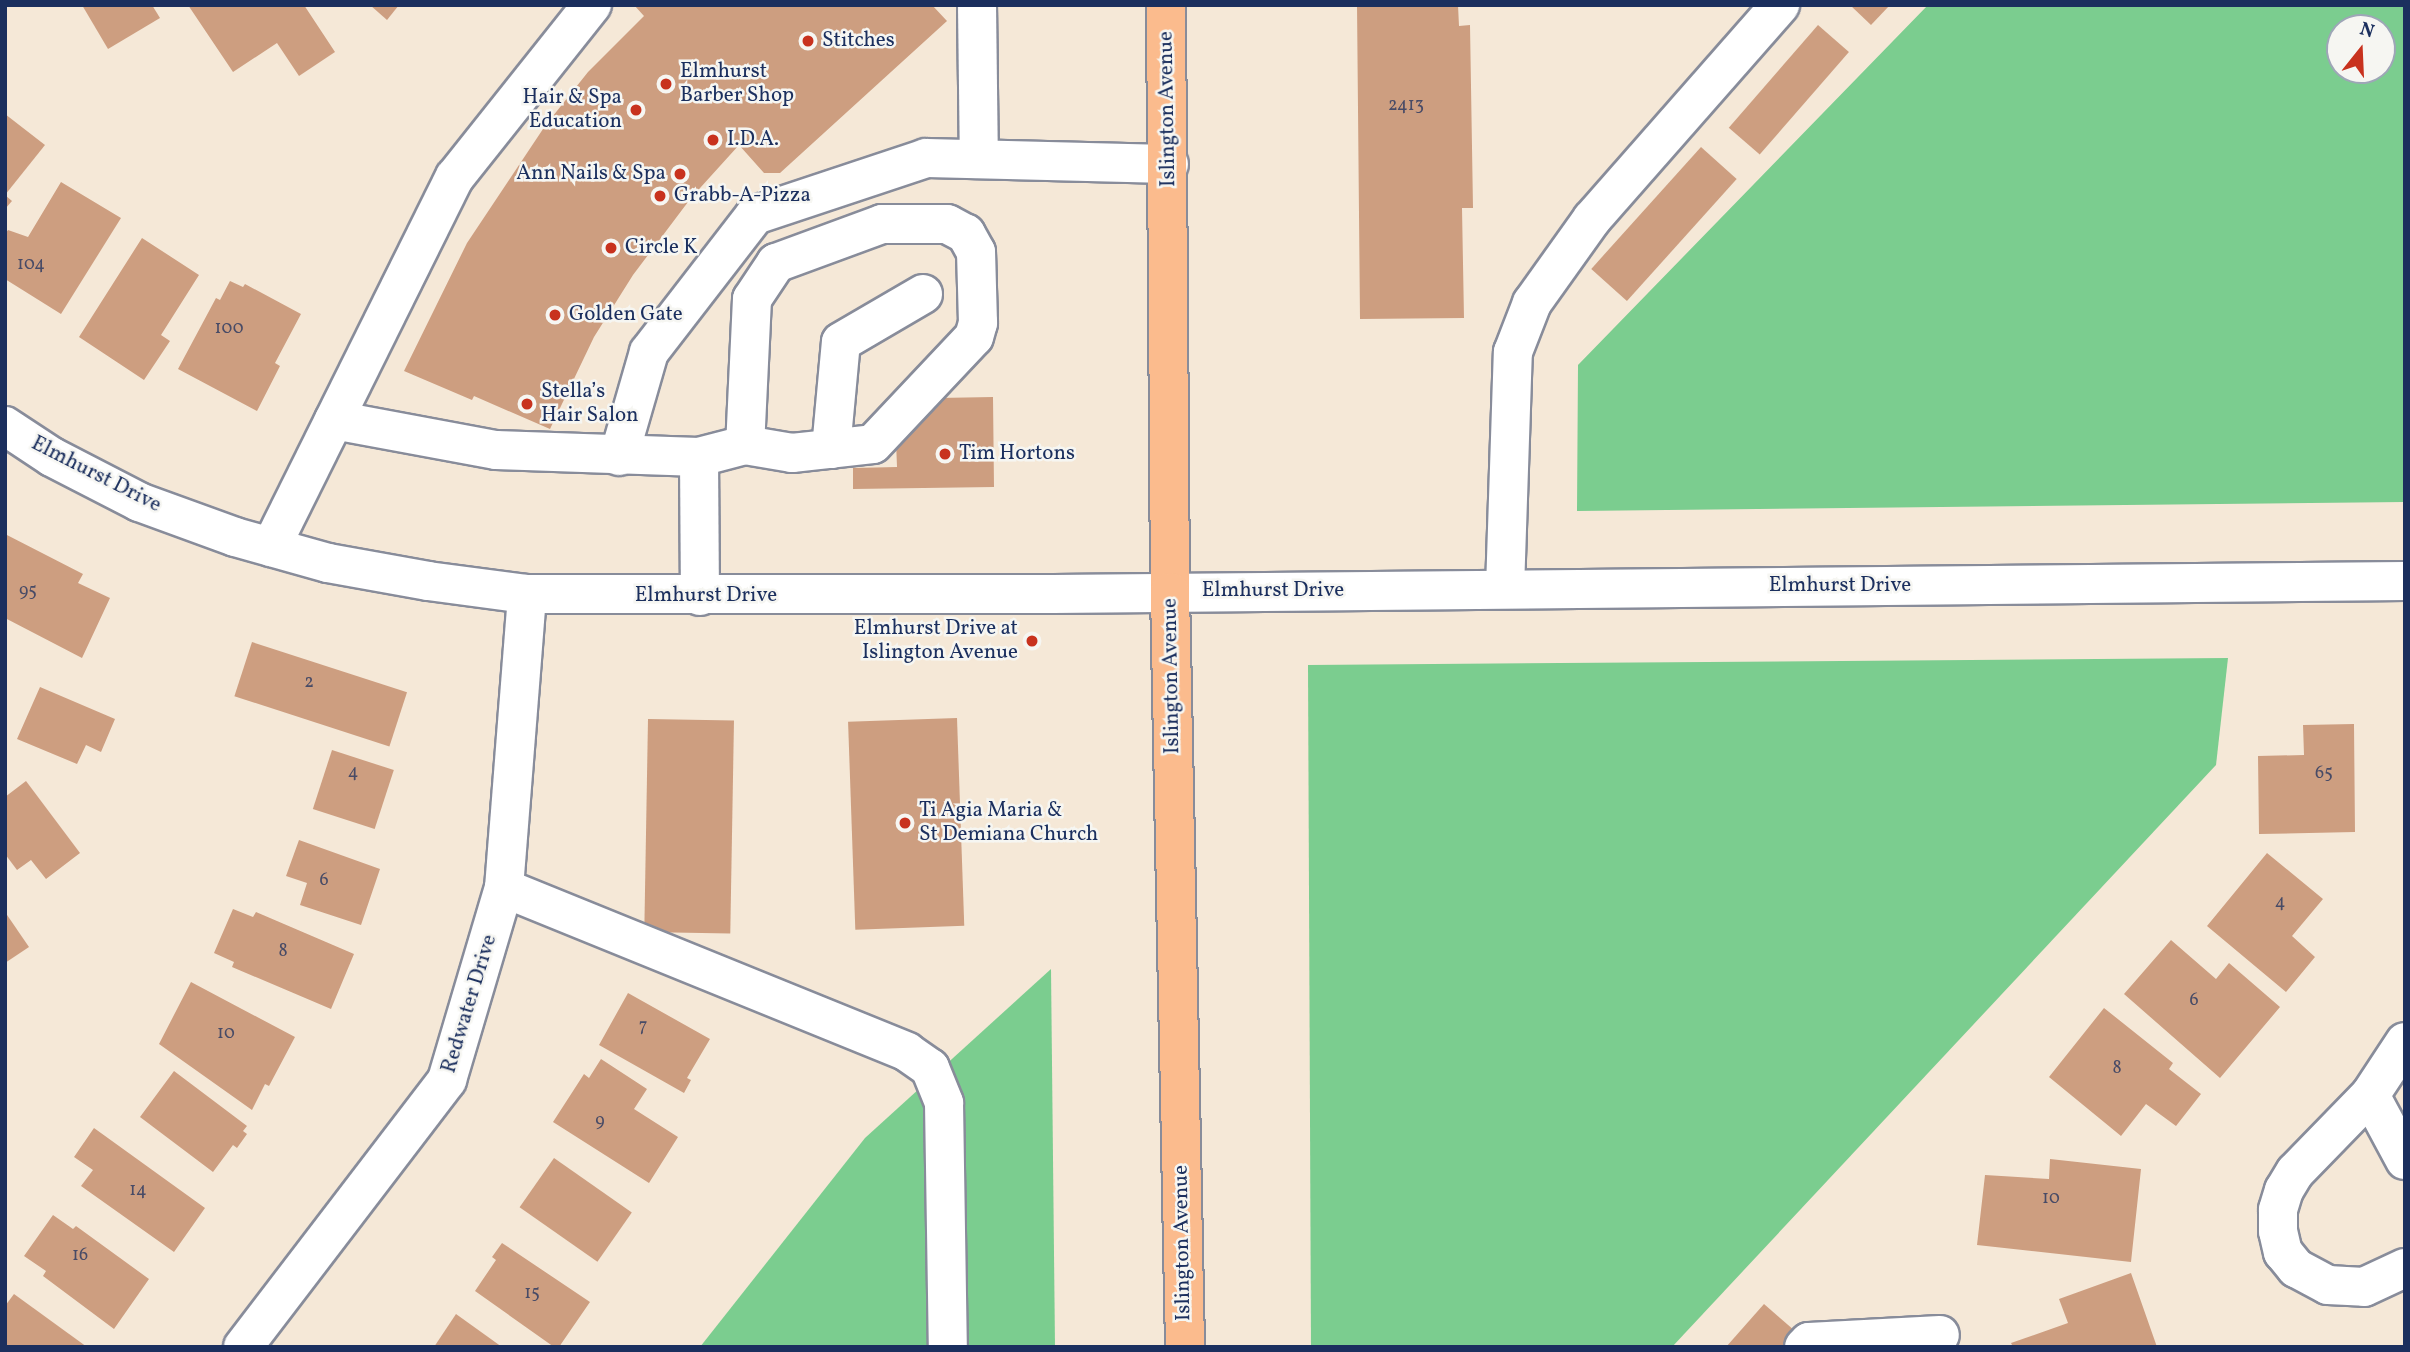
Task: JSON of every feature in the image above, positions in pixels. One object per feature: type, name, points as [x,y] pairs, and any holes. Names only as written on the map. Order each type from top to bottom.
[{"type":"main road","name":"Islington Avenue","points":[[1166,5],[1170,592],[1185,1347]]},
{"type":"street","points":[[271,547],[455,177],[592,5]]},
{"type":"street","points":[[976,5],[979,159]]},
{"type":"street","points":[[1505,589],[1513,352],[1532,303],[1592,219],[1780,5]]},
{"type":"street","points":[[619,456],[649,352],[755,215],[926,158],[1169,164]]},
{"type":"street","points":[[334,420],[496,450],[619,456],[699,457],[746,445],[792,453],[873,444],[974,337],[978,323],[976,252],[966,234],[947,224],[882,224],[776,263],[752,299],[746,445]]},
{"type":"street","points":[[831,449],[841,342],[923,294]]},
{"type":"street","name":"Elmhurst Drive","points":[[5,426],[52,457],[139,502],[271,547],[328,563],[428,581],[527,594],[700,596],[2405,581]]},
{"type":"street","points":[[699,457],[700,596]]},
{"type":"street","name":"Redwater Drive","points":[[243,1347],[447,1080],[504,888],[527,594]]},
{"type":"street","points":[[504,888],[639,940],[908,1052],[930,1068],[944,1103],[948,1347]]},
{"type":"street","points":[[2405,1042],[2370,1095],[2295,1172],[2284,1190],[2278,1210],[2278,1231],[2283,1252],[2296,1268],[2328,1285],[2364,1287],[2405,1268]]},
{"type":"street","points":[[2370,1095],[2405,1160]]},
{"type":"street","points":[[1804,1347],[1809,1342],[1940,1335]]},
{"type":"green space","points":[[1928,5],[2405,5],[2405,502],[1577,511],[1578,365]]},
{"type":"green space","points":[[2228,658],[2216,765],[1672,1347],[1311,1347],[1308,665]]},
{"type":"green space","points":[[1051,969],[1055,1347],[700,1347],[865,1138]]},
{"type":"building","points":[[82,5],[152,5],[160,18],[108,49]]},
{"type":"building","points":[[188,5],[304,5],[335,52],[299,76],[277,43],[233,72]]},
{"type":"building","points":[[370,5],[399,5],[387,20]]},
{"type":"building","points":[[634,5],[932,5],[947,21],[780,173],[764,173],[739,145],[691,198],[633,275],[594,337],[550,429],[474,396],[472,400],[404,371],[467,243],[545,126],[588,72],[644,16]]},
{"type":"building","points":[[1357,5],[1458,5],[1459,26],[1470,25],[1473,208],[1462,208],[1464,318],[1360,319]]},
{"type":"building","points":[[1850,5],[1890,5],[1871,25]]},
{"type":"building","points":[[1818,25],[1849,52],[1760,155],[1729,128]]},
{"type":"building","points":[[5,114],[45,145],[5,195]]},
{"type":"building","points":[[1701,147],[1737,179],[1627,301],[1591,269]]},
{"type":"building","points":[[61,182],[121,218],[61,314],[5,279],[5,234],[8,230],[28,237]]},
{"type":"building","points":[[5,195],[12,201],[5,209]]},
{"type":"building","points":[[142,238],[199,275],[161,335],[170,341],[144,380],[79,337]]},
{"type":"building","points":[[230,281],[243,287],[245,284],[301,314],[275,363],[280,366],[257,411],[178,369],[216,298],[220,300]]},
{"type":"building","name":"Tim Hortons","points":[[993,397],[994,487],[853,489],[853,468],[897,467],[896,441],[938,398]]},
{"type":"building","points":[[5,534],[83,574],[78,583],[110,598],[82,658],[5,618]]},
{"type":"building","points":[[252,642],[407,692],[389,747],[234,696]]},
{"type":"building","points":[[40,687],[115,719],[101,752],[86,745],[77,764],[17,739]]},
{"type":"building","name":"Ti Agia Maria & St Demiana Church","points":[[957,718],[964,926],[855,930],[848,722]]},
{"type":"building","points":[[648,719],[734,721],[730,933],[644,932]]},
{"type":"building","points":[[2354,724],[2355,832],[2259,834],[2258,756],[2304,755],[2303,725]]},
{"type":"building","points":[[332,750],[394,770],[375,829],[313,809]]},
{"type":"building","points":[[26,781],[80,853],[46,879],[31,860],[17,870],[5,854],[5,797]]},
{"type":"building","points":[[299,840],[380,869],[361,925],[300,905],[307,883],[286,876]]},
{"type":"building","points":[[2267,853],[2323,899],[2292,936],[2315,957],[2286,992],[2207,926]]},
{"type":"building","points":[[233,909],[253,917],[256,912],[354,954],[331,1009],[232,967],[234,962],[214,953]]},
{"type":"building","points":[[5,912],[29,947],[5,963]]},
{"type":"building","points":[[2171,940],[2216,979],[2229,963],[2280,1007],[2220,1078],[2124,994]]},
{"type":"building","points":[[191,982],[295,1037],[269,1086],[265,1084],[252,1110],[159,1044]]},
{"type":"building","points":[[628,993],[710,1039],[687,1078],[691,1080],[684,1093],[599,1045]]},
{"type":"building","points":[[2104,1008],[2173,1063],[2169,1069],[2201,1094],[2176,1126],[2146,1104],[2121,1136],[2049,1077]]},
{"type":"building","points":[[601,1059],[647,1089],[634,1109],[678,1137],[649,1183],[553,1122],[584,1074],[589,1078]]},
{"type":"building","points":[[174,1071],[247,1126],[243,1131],[247,1134],[237,1148],[233,1145],[213,1172],[140,1117]]},
{"type":"building","points":[[94,1128],[205,1208],[174,1252],[81,1186],[93,1170],[74,1157]]},
{"type":"building","points":[[554,1158],[632,1212],[597,1262],[520,1207]]},
{"type":"building","points":[[2050,1159],[2141,1169],[2131,1262],[1977,1245],[1985,1175],[2049,1179]]},
{"type":"building","points":[[53,1215],[73,1229],[76,1226],[149,1279],[114,1329],[43,1276],[46,1271],[24,1256]]},
{"type":"building","points":[[502,1243],[590,1302],[559,1347],[554,1347],[475,1291],[496,1260],[492,1257]]},
{"type":"building","points":[[2131,1273],[2157,1347],[2013,1347],[2011,1343],[2068,1323],[2059,1299]]},
{"type":"building","points":[[14,1294],[87,1347],[5,1347],[5,1306]]},
{"type":"building","points":[[1764,1304],[1802,1337],[1793,1347],[1726,1347]]},
{"type":"building","points":[[456,1314],[502,1347],[434,1347]]},
{"type":"place","name":"Stitches","points":[[808,41]]},
{"type":"place","name":"Elmhurst Barber Shop","points":[[666,84]]},
{"type":"place","name":"Hair & Spa Education","points":[[636,110]]},
{"type":"place","name":"I.D.A.","points":[[713,140]]},
{"type":"place","name":"Ann Nails & Spa","points":[[680,174]]},
{"type":"place","name":"Grabb-A-Pizza","points":[[660,196]]},
{"type":"place","name":"Circle K","points":[[611,248]]},
{"type":"place","name":"Golden Gate","points":[[555,315]]},
{"type":"place","name":"Stella’s Hair Salon","points":[[527,404]]},
{"type":"place","name":"Tim Hortons","points":[[945,454]]},
{"type":"place","name":"Elmhurst Drive at Islington Avenue","points":[[1032,641]]},
{"type":"place","name":"Ti Agia Maria & St Demiana Church","points":[[905,823]]}]
